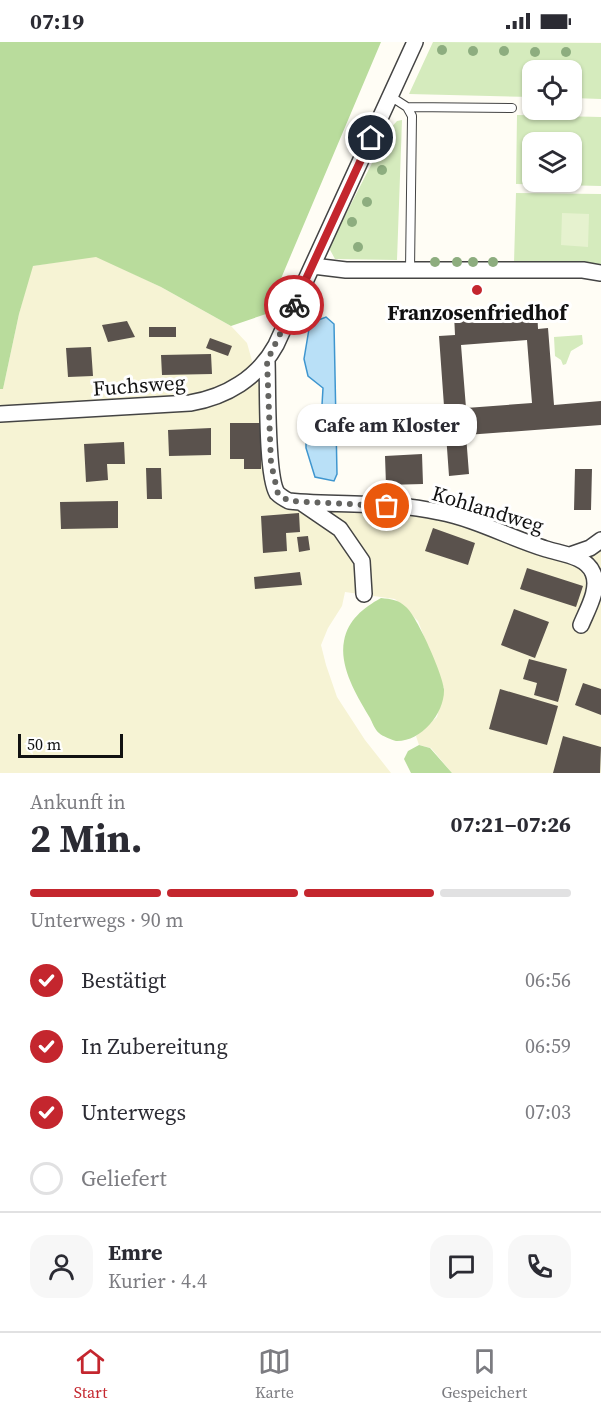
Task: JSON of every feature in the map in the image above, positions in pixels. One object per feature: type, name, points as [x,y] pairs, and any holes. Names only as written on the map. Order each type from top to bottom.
[{"type":"street","points":[[267,361],[415,42]]},
{"type":"street","points":[[313,266],[346,270],[584,270],[601,273]]},
{"type":"street","name":"Fuchsweg","points":[[0,414],[209,400],[245,382],[267,361]]},
{"type":"street","name":"Kohlandweg","points":[[267,361],[271,463],[278,494],[289,501],[439,512],[570,555]]},
{"type":"street","points":[[301,502],[340,529],[362,561],[364,594]]},
{"type":"street","points":[[570,555],[591,548],[601,540]]},
{"type":"street","points":[[570,555],[587,564],[594,574],[595,588],[581,625]]},
{"type":"lane","points":[[390,96],[407,107],[412,117],[410,270]]},
{"type":"lane","points":[[407,107],[512,108]]},
{"type":"shaded area","points":[[96,256],[161,287],[231,326],[247,343],[269,421],[276,480],[292,499],[436,507],[559,550],[601,551],[601,773],[452,773],[431,748],[419,745],[416,736],[437,717],[444,689],[418,621],[395,599],[345,592],[342,606],[328,628],[321,645],[326,665],[337,697],[365,740],[391,773],[0,773],[0,389],[3,389],[32,266]]},
{"type":"green space","points":[[0,42],[381,42],[266,314],[231,326],[161,287],[96,257],[33,266],[19,314],[3,389],[0,389]]},
{"type":"green space","points":[[433,42],[601,43],[601,99],[582,98],[582,60],[522,60],[522,97],[409,94]]},
{"type":"green space","points":[[517,115],[522,115],[522,120],[582,120],[582,117],[601,117],[601,186],[582,186],[582,132],[522,132],[522,184],[516,184]]},
{"type":"green space","points":[[402,120],[397,260],[335,259],[329,248],[332,241],[389,130],[397,121]]},
{"type":"green space","points":[[516,193],[601,194],[601,265],[514,263]]},
{"type":"green space","points":[[562,213],[589,214],[588,247],[561,245]]},
{"type":"green space","points":[[582,335],[583,344],[571,351],[566,364],[563,365],[561,360],[555,356],[554,337]]},
{"type":"green space","points":[[381,598],[398,601],[411,613],[429,646],[443,682],[443,698],[436,716],[422,731],[405,740],[392,740],[376,730],[355,691],[344,661],[344,641],[349,627],[362,610]]},
{"type":"green space","points":[[419,745],[430,748],[452,773],[411,773],[404,759],[408,751]]},
{"type":"water","points":[[326,317],[334,324],[337,474],[334,481],[315,477],[306,448],[306,412],[322,405],[323,388],[308,376],[304,359],[309,329],[316,321]]},
{"type":"building","points":[[537,308],[538,329],[548,328],[554,405],[601,401],[601,425],[466,435],[469,474],[449,476],[439,336],[455,335],[454,314]],"holes":[[[527,340],[532,403],[466,408],[461,345]]]},
{"type":"building","points":[[127,321],[135,337],[108,342],[102,325]]},
{"type":"building","points":[[149,327],[176,327],[176,337],[149,337]]},
{"type":"building","points":[[210,338],[232,346],[228,356],[206,348]]},
{"type":"building","points":[[91,347],[93,376],[68,377],[66,348]]},
{"type":"building","points":[[211,354],[212,374],[162,375],[161,355]]},
{"type":"building","points":[[230,423],[261,423],[261,469],[244,469],[244,459],[230,459]]},
{"type":"building","points":[[211,428],[211,455],[169,456],[168,430]]},
{"type":"building","points":[[124,442],[125,464],[107,464],[108,480],[86,482],[84,444]]},
{"type":"building","points":[[422,454],[423,484],[386,485],[385,456]]},
{"type":"building","points":[[146,468],[161,468],[162,499],[147,499]]},
{"type":"building","points":[[575,469],[592,469],[591,510],[574,510]]},
{"type":"building","points":[[118,501],[118,528],[61,529],[60,502]]},
{"type":"building","points":[[299,513],[300,532],[286,533],[287,551],[263,553],[261,516]]},
{"type":"building","points":[[433,528],[475,543],[468,565],[425,551]]},
{"type":"building","points":[[308,536],[310,550],[299,552],[297,537]]},
{"type":"building","points":[[527,568],[583,586],[576,607],[520,589]]},
{"type":"building","points":[[300,572],[302,585],[255,589],[254,577]]},
{"type":"building","points":[[514,609],[549,622],[535,658],[501,645]]},
{"type":"building","points":[[529,659],[567,669],[558,702],[534,695],[537,683],[523,679]]},
{"type":"building","points":[[583,683],[601,689],[601,715],[575,705]]},
{"type":"building","points":[[500,689],[558,706],[547,745],[489,729]]},
{"type":"building","points":[[563,736],[601,747],[600,773],[553,773]]},
{"type":"way so far","points":[[294,305],[267,361],[271,463],[278,494],[289,501],[387,506]]},
{"type":"place","name":"Franzosenfriedhof","points":[[477,290]]},
{"type":"place","name":"Cafe am Kloster","points":[[387,506]]},
{"type":"route","points":[[294,305],[371,138]]}]
